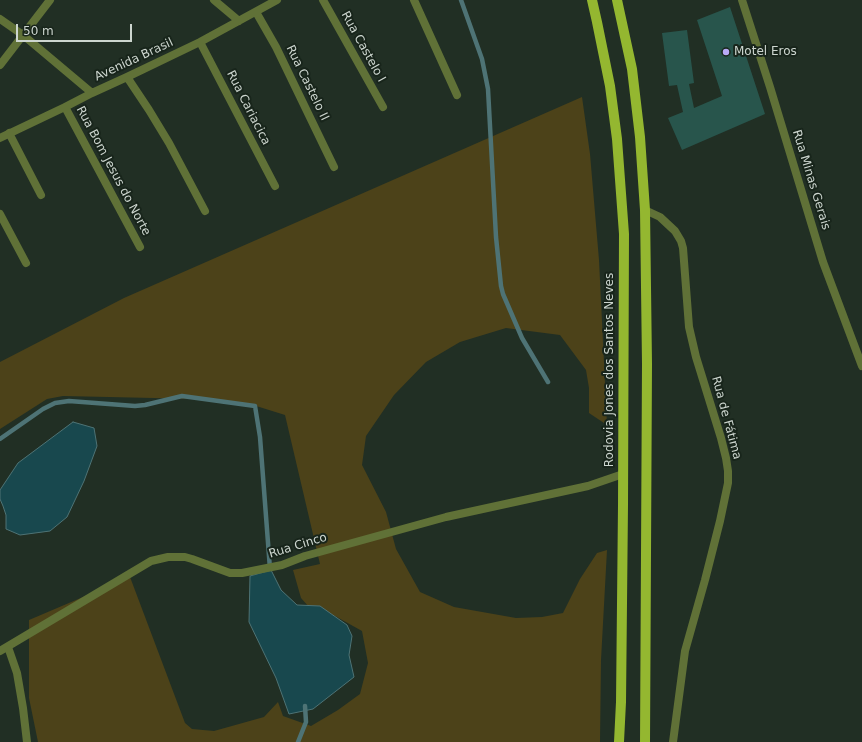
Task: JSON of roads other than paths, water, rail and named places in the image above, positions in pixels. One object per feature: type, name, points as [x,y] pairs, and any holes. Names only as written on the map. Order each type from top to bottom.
[{"type":"main road","name":"Rodovia Jones dos Santos Neves","points":[[592,0],[610,86],[617,139],[624,234],[621,702],[619,742]]},
{"type":"main road","points":[[617,0],[632,69],[640,137],[645,210],[647,371],[645,742]]},
{"type":"street","points":[[0,65],[50,0]]},
{"type":"street","points":[[214,0],[239,21]]},
{"type":"street","name":"Avenida Brasil","points":[[0,138],[200,42],[277,0]]},
{"type":"street","name":"Rua Castelo I","points":[[323,0],[383,107]]},
{"type":"street","points":[[414,0],[457,95]]},
{"type":"street","name":"Rua Minas Gerais","points":[[742,0],[823,262],[862,366]]},
{"type":"street","name":"Rua Castelo II","points":[[256,12],[276,47],[334,167]]},
{"type":"street","points":[[0,19],[24,35],[92,93]]},
{"type":"street","name":"Rua Cariacica","points":[[200,42],[275,186]]},
{"type":"street","points":[[127,77],[169,143],[205,211]]},
{"type":"street","name":"Rua Bom Jesus do Norte","points":[[65,107],[140,247]]},
{"type":"street","points":[[9,134],[41,195]]},
{"type":"street","name":"Rua de Fátima","points":[[645,210],[660,217],[681,241],[683,248],[689,327],[696,357],[721,438],[728,471],[728,483],[720,521],[685,651],[674,742]]},
{"type":"street","points":[[0,214],[26,262]]},
{"type":"street","name":"Rua Cinco","points":[[0,652],[151,561],[168,557],[185,557],[230,573],[242,573],[282,565],[305,556],[446,517],[588,486],[623,474]]},
{"type":"street","points":[[8,647],[17,673],[27,742]]},
{"type":"water","points":[[73,422],[94,428],[97,446],[84,481],[67,517],[50,531],[20,535],[6,529],[6,515],[0,499],[0,490],[18,463]]},
{"type":"water","points":[[271,570],[281,590],[297,605],[320,606],[347,625],[352,636],[349,655],[354,677],[313,709],[289,714],[276,678],[249,622],[250,576]]},
{"type":"waterway","points":[[461,0],[482,59],[488,89],[496,237],[501,286],[522,338],[548,382]]},
{"type":"waterway","points":[[0,439],[43,409],[55,403],[69,401],[135,406],[182,396],[255,406],[260,437],[270,569]]},
{"type":"waterway","points":[[298,742],[306,722],[305,706]]},
{"type":"place","name":"Motel Eros","points":[[726,52]]}]
